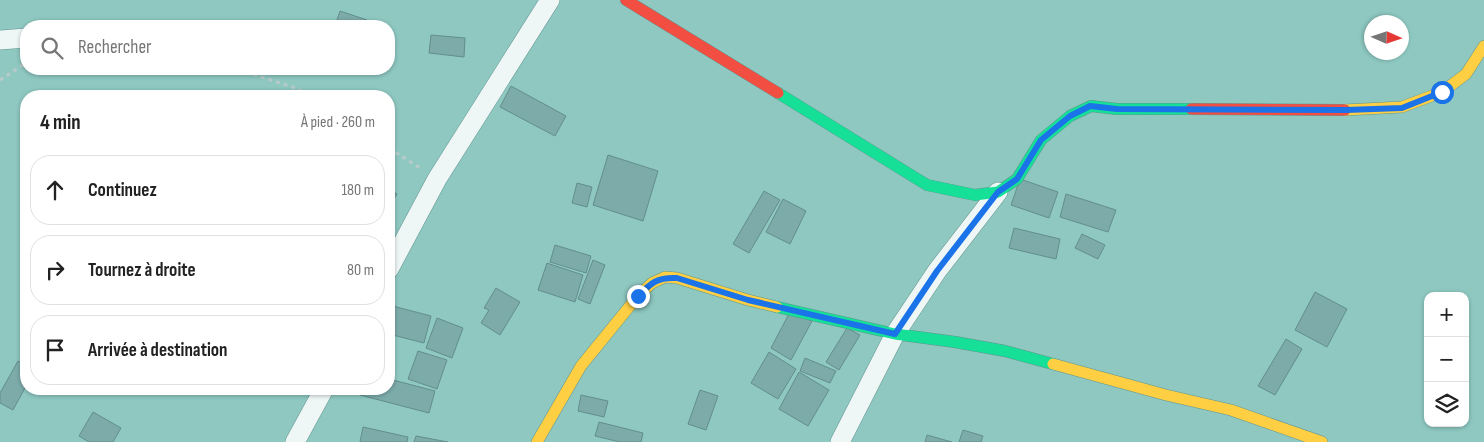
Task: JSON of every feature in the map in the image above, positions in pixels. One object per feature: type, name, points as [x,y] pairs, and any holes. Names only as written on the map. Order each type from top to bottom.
[{"type":"street","points":[[395,258],[437,179],[550,0]]},
{"type":"street","points":[[626,0],[927,185],[975,195],[998,192]]},
{"type":"street","points":[[0,40],[20,38]]},
{"type":"street","points":[[840,442],[895,334],[937,271],[998,192],[1017,179],[1041,140],[1070,116],[1090,106],[1117,109],[1346,110],[1402,108],[1442,92],[1466,74],[1484,46]]},
{"type":"street","points":[[537,442],[581,366],[638,296],[652,283],[666,277],[677,278],[748,300],[895,334],[1005,351],[1166,395],[1231,410],[1322,442]]},
{"type":"street","points":[[295,442],[321,395]]},
{"type":"path","points":[[0,80],[20,67]]},
{"type":"path","points":[[256,75],[299,90]]},
{"type":"path","points":[[395,152],[437,179]]},
{"type":"building","points":[[340,11],[367,20],[337,20]]},
{"type":"building","points":[[431,35],[465,38],[464,57],[429,53]]},
{"type":"building","points":[[511,86],[566,116],[555,136],[500,107]]},
{"type":"building","points":[[608,155],[658,171],[643,221],[593,205]]},
{"type":"building","points":[[1020,179],[1058,192],[1049,218],[1011,205]]},
{"type":"building","points":[[577,183],[592,187],[587,207],[572,203]]},
{"type":"building","points":[[764,191],[780,200],[749,253],[733,244]]},
{"type":"building","points":[[1066,194],[1116,210],[1108,232],[1060,217]]},
{"type":"building","points":[[783,199],[806,211],[790,244],[766,232]]},
{"type":"building","points":[[1014,228],[1060,239],[1056,259],[1009,248]]},
{"type":"building","points":[[1082,234],[1105,245],[1098,259],[1075,248]]},
{"type":"building","points":[[555,245],[591,256],[586,273],[550,262]]},
{"type":"building","points":[[593,260],[605,265],[590,304],[578,299]]},
{"type":"building","points":[[547,263],[583,275],[575,302],[538,290]]},
{"type":"building","points":[[496,288],[520,302],[500,335],[481,323],[489,310],[484,308]]},
{"type":"building","points":[[1315,292],[1347,309],[1327,347],[1295,330]]},
{"type":"building","points":[[395,307],[431,316],[424,343],[395,336]]},
{"type":"building","points":[[791,310],[812,321],[791,360],[771,348]]},
{"type":"building","points":[[437,318],[463,328],[452,358],[426,348]]},
{"type":"building","points":[[847,328],[860,335],[839,370],[826,362]]},
{"type":"building","points":[[1286,339],[1302,349],[1275,395],[1258,386]]},
{"type":"building","points":[[418,351],[447,360],[437,389],[408,379]]},
{"type":"building","points":[[769,352],[796,369],[778,399],[751,383]]},
{"type":"building","points":[[805,358],[836,371],[830,383],[800,371]]},
{"type":"building","points":[[18,361],[20,362],[21,395],[13,410],[0,403],[0,393]]},
{"type":"building","points":[[799,372],[829,390],[808,426],[779,409]]},
{"type":"building","points":[[395,381],[435,391],[429,413],[360,395],[395,395]]},
{"type":"building","points":[[700,390],[718,396],[706,430],[688,424]]},
{"type":"building","points":[[581,395],[608,401],[604,417],[578,411]]},
{"type":"building","points":[[93,412],[121,428],[113,442],[89,442],[79,436]]},
{"type":"building","points":[[599,422],[643,433],[641,442],[620,442],[595,436]]},
{"type":"building","points":[[363,427],[408,437],[407,442],[360,442]]},
{"type":"building","points":[[963,430],[983,436],[981,442],[959,442]]},
{"type":"building","points":[[927,435],[952,442],[925,442]]},
{"type":"building","points":[[416,436],[448,442],[414,442]]},
{"type":"traffic: fast","points":[[778,93],[927,185],[975,195],[998,192],[1017,179],[1041,140],[1070,116],[1091,106],[1117,109],[1191,109]]},
{"type":"traffic: fast","points":[[777,307],[895,334],[1005,351],[1053,364]]},
{"type":"traffic: slow","points":[[1345,110],[1402,107],[1442,92],[1466,74],[1484,46]]},
{"type":"traffic: slow","points":[[537,442],[581,366],[638,296],[652,283],[665,277],[677,278],[777,307]]},
{"type":"traffic: slow","points":[[1053,364],[1166,395],[1231,410],[1322,442]]},
{"type":"traffic: jam","points":[[626,0],[778,93]]},
{"type":"traffic: jam","points":[[1191,109],[1345,110]]},
{"type":"route","points":[[638,296],[652,283],[666,277],[677,278],[748,300],[895,334],[937,271],[998,192],[1017,179],[1041,140],[1070,116],[1090,106],[1117,109],[1346,110],[1402,108],[1442,92]]}]
